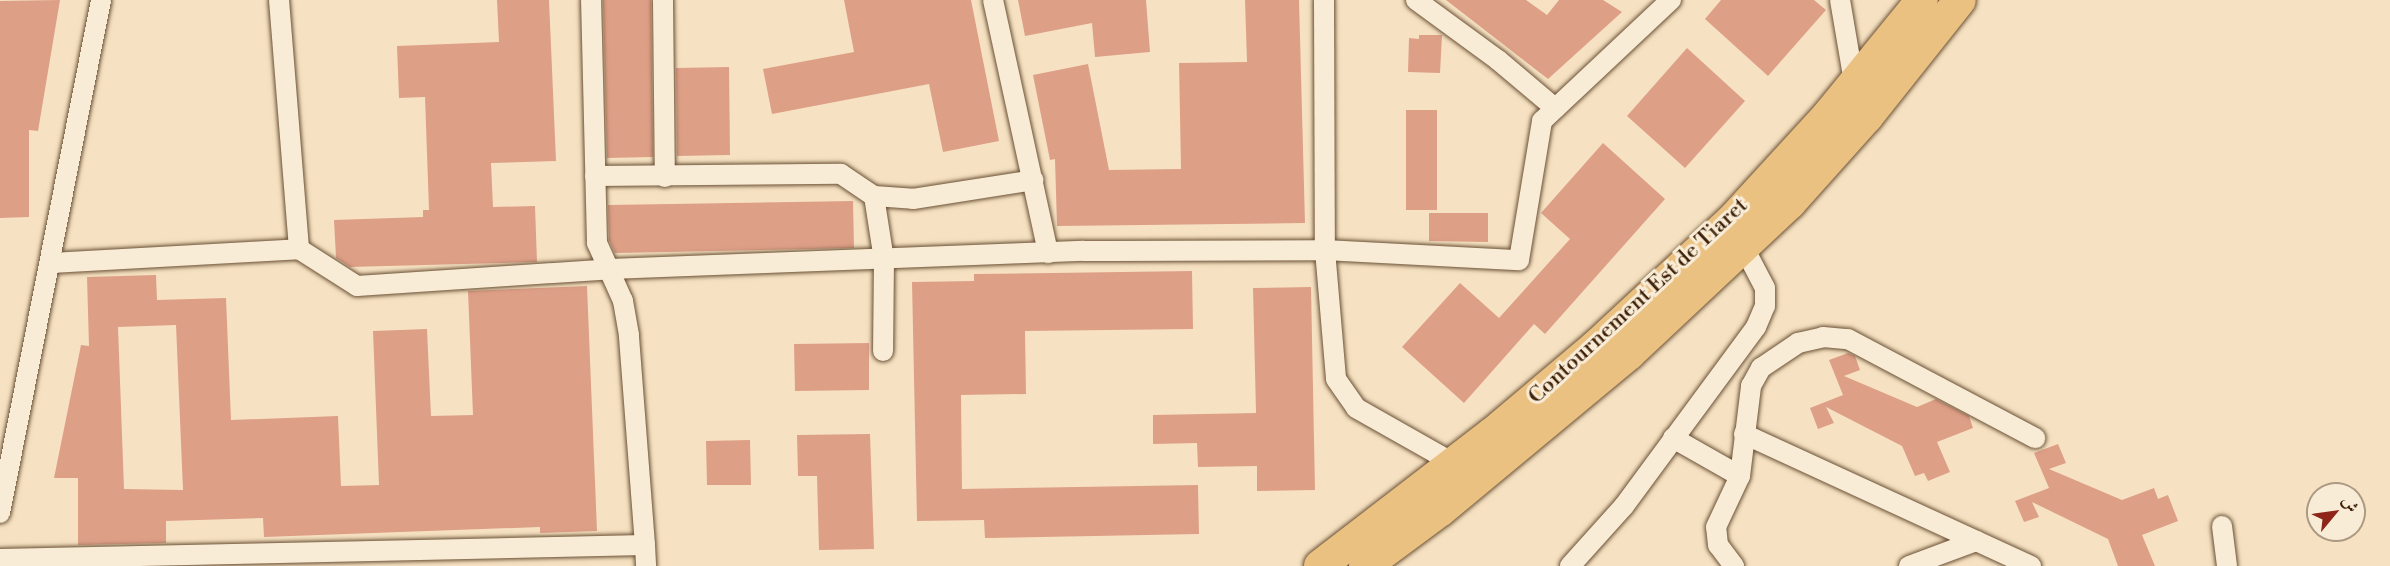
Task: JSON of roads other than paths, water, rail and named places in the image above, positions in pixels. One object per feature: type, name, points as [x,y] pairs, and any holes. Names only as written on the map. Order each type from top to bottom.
[{"type":"highway","name":"Contournement Est de Tiaret","points":[[1365,566],[1441,510],[1629,354],[1790,203],[1867,117],[1960,0]]},
{"type":"highway","name":"Contournement Est de Tiaret","points":[[1320,566],[1455,464],[1597,345],[1732,220],[1854,82],[1913,3]]},
{"type":"street","points":[[0,513],[101,0]]},
{"type":"street","points":[[279,0],[299,249]]},
{"type":"street","points":[[591,0],[597,243],[623,301],[629,335],[646,566]]},
{"type":"street","points":[[663,0],[665,177]]},
{"type":"street","points":[[993,0],[1034,180],[1048,253]]},
{"type":"street","points":[[1324,0],[1325,250],[1336,380],[1356,408],[1455,464]]},
{"type":"street","points":[[1416,0],[1498,60],[1555,108]]},
{"type":"street","points":[[51,263],[299,249],[357,286],[609,269],[1048,253],[1325,250],[1519,260],[1542,121],[1671,0]]},
{"type":"street","points":[[1840,0],[1854,82]]},
{"type":"street","points":[[596,176],[841,174],[874,196],[913,199],[1034,180]]},
{"type":"street","points":[[874,196],[884,260],[883,351]]},
{"type":"street","points":[[1570,566],[1624,506],[1756,327],[1765,306],[1766,288],[1760,272],[1743,246]]},
{"type":"street","points":[[1734,566],[1718,545],[1716,526],[1740,476],[1751,386],[1761,368],[1798,343],[1822,337],[1848,339],[2035,438]]},
{"type":"street","points":[[1744,434],[2031,566]]},
{"type":"street","points":[[1673,438],[1740,476]]},
{"type":"street","points":[[2222,525],[2227,566]]},
{"type":"street","points":[[1909,566],[1976,541]]},
{"type":"street","points":[[0,559],[645,545]]}]
